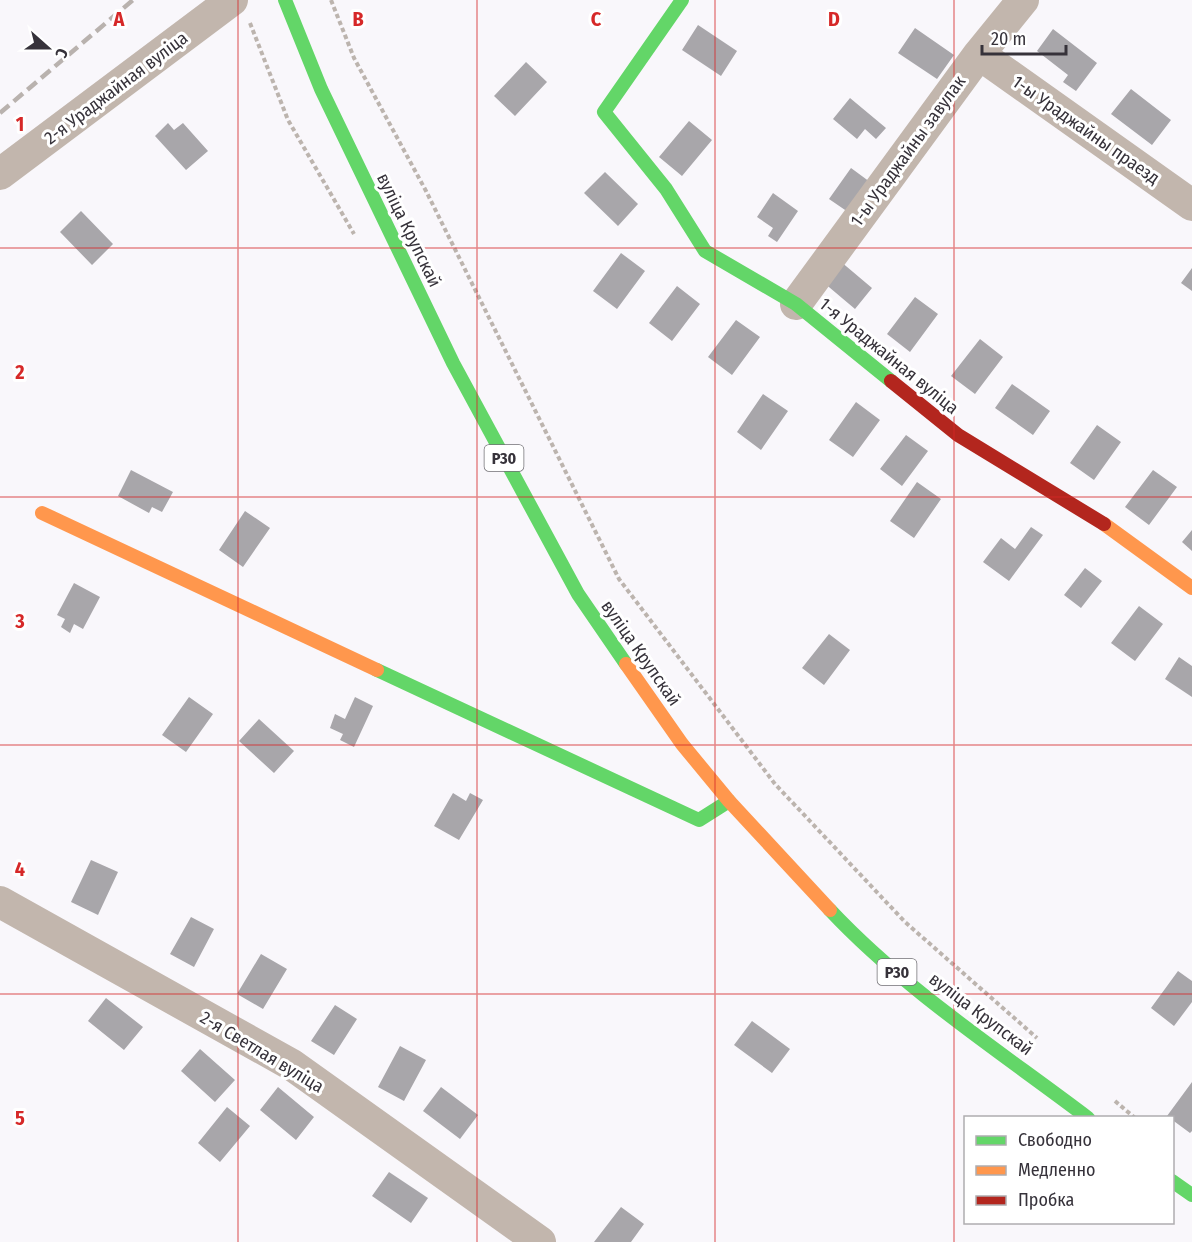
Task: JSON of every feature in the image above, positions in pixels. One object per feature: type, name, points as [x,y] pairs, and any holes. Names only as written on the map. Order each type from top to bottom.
[{"type":"street","name":"вуліца Крупскай","points":[[285,0],[321,89],[453,363],[578,594],[682,744],[729,801],[852,933],[912,986],[1085,1116]]},
{"type":"street","name":"1-я Ураджайная вуліца","points":[[682,0],[604,112],[666,189],[705,251],[796,304],[958,435],[1125,537],[1192,588]]},
{"type":"street","name":"1-ы Ураджайны завулак","points":[[796,304],[979,54],[1023,0]]},
{"type":"street","name":"2-я Ураджайная вуліца","points":[[0,174],[241,11]]},
{"type":"street","name":"1-ы Ураджайны праезд","points":[[979,54],[1192,205]]},
{"type":"street","points":[[42,513],[699,820],[729,801]]},
{"type":"street","name":"2-я Светлая вуліца","points":[[0,903],[292,1065],[540,1242]]},
{"type":"path","points":[[331,0],[354,58],[426,191],[619,579],[775,784],[905,922],[1044,1044]]},
{"type":"path","points":[[241,11],[288,120]]},
{"type":"path","points":[[1108,1096],[1133,1116]]},
{"type":"building","points":[[698,25],[737,51],[721,76],[682,50]]},
{"type":"building","points":[[915,28],[954,55],[937,79],[898,53]]},
{"type":"building","points":[[1053,29],[1097,63],[1076,91],[1063,82],[1068,75],[1037,51]]},
{"type":"building","points":[[526,62],[547,82],[515,116],[494,96]]},
{"type":"building","points":[[1131,89],[1171,120],[1152,145],[1111,114]]},
{"type":"building","points":[[850,98],[886,128],[876,139],[865,129],[857,139],[833,119]]},
{"type":"building","points":[[689,121],[712,140],[682,176],[659,157]]},
{"type":"building","points":[[168,123],[174,130],[183,123],[208,151],[186,170],[155,136]]},
{"type":"building","points":[[851,168],[870,182],[848,212],[829,199]]},
{"type":"building","points":[[605,172],[638,204],[618,226],[584,193]]},
{"type":"building","points":[[773,193],[798,211],[777,242],[768,236],[773,228],[757,217]]},
{"type":"building","points":[[81,211],[113,244],[92,265],[60,232]]},
{"type":"building","points":[[621,253],[645,271],[617,309],[593,291]]},
{"type":"building","points":[[840,261],[872,288],[855,309],[823,282]]},
{"type":"building","points":[[1192,268],[1192,291],[1181,283]]},
{"type":"building","points":[[677,286],[700,304],[672,341],[649,323]]},
{"type":"building","points":[[915,297],[938,314],[910,352],[887,334]]},
{"type":"building","points":[[736,320],[760,337],[732,375],[708,357]]},
{"type":"building","points":[[980,339],[1003,357],[975,394],[951,376]]},
{"type":"building","points":[[1012,384],[1050,411],[1033,435],[995,408]]},
{"type":"building","points":[[763,394],[788,411],[761,450],[737,432]]},
{"type":"building","points":[[856,402],[880,420],[853,457],[829,440]]},
{"type":"building","points":[[1097,425],[1121,442],[1094,480],[1070,463]]},
{"type":"building","points":[[906,435],[928,451],[902,486],[880,469]]},
{"type":"building","points":[[131,470],[173,492],[162,512],[152,507],[149,513],[118,496]]},
{"type":"building","points":[[1153,470],[1177,487],[1149,525],[1125,507]]},
{"type":"building","points":[[917,482],[941,499],[914,538],[890,521]]},
{"type":"building","points":[[245,511],[270,528],[243,567],[219,550]]},
{"type":"building","points":[[1031,527],[1043,535],[1009,581],[983,562],[1001,538],[1015,549]]},
{"type":"building","points":[[1192,530],[1192,551],[1182,542]]},
{"type":"building","points":[[1085,568],[1102,581],[1081,608],[1064,595]]},
{"type":"building","points":[[74,583],[100,597],[83,629],[74,624],[70,633],[61,627],[65,619],[57,615]]},
{"type":"building","points":[[1139,606],[1163,624],[1135,661],[1111,643]]},
{"type":"building","points":[[829,634],[850,650],[824,685],[802,668]]},
{"type":"building","points":[[1179,657],[1192,666],[1192,697],[1165,679]]},
{"type":"building","points":[[189,697],[213,714],[186,752],[162,735]]},
{"type":"building","points":[[355,697],[373,706],[354,747],[340,740],[343,734],[330,728],[335,714],[345,719]]},
{"type":"building","points":[[259,719],[294,751],[274,773],[239,741]]},
{"type":"building","points":[[453,793],[466,801],[470,793],[483,800],[459,840],[434,826]]},
{"type":"building","points":[[91,860],[118,872],[98,915],[71,902]]},
{"type":"building","points":[[191,917],[214,929],[194,967],[170,954]]},
{"type":"building","points":[[261,954],[287,969],[263,1009],[237,994]]},
{"type":"building","points":[[1178,971],[1192,981],[1192,1002],[1174,1026],[1151,1008]]},
{"type":"building","points":[[106,998],[143,1027],[124,1050],[88,1021]]},
{"type":"building","points":[[335,1005],[357,1019],[334,1055],[311,1041]]},
{"type":"building","points":[[752,1021],[790,1049],[772,1073],[734,1045]]},
{"type":"building","points":[[400,1046],[426,1060],[404,1101],[378,1087]]},
{"type":"building","points":[[200,1049],[235,1080],[215,1102],[181,1071]]},
{"type":"building","points":[[1192,1082],[1192,1131],[1190,1133],[1174,1121],[1174,1116],[1167,1116]]},
{"type":"building","points":[[278,1087],[314,1117],[296,1140],[260,1110]]},
{"type":"building","points":[[441,1087],[478,1115],[460,1139],[423,1111]]},
{"type":"building","points":[[227,1107],[250,1126],[220,1162],[198,1143]]},
{"type":"building","points":[[389,1172],[428,1198],[411,1223],[372,1196]]},
{"type":"building","points":[[621,1207],[644,1224],[631,1242],[594,1242]]},
{"type":"railway","points":[[0,113],[133,0]]},
{"type":"traffic: fast","points":[[285,0],[321,89],[453,363],[578,594],[626,664]]},
{"type":"traffic: fast","points":[[682,0],[604,112],[666,189],[705,251],[796,304],[891,381]]},
{"type":"traffic: fast","points":[[377,670],[699,820],[729,801]]},
{"type":"traffic: fast","points":[[830,910],[859,939],[922,994],[1085,1116]]},
{"type":"traffic: fast","points":[[1174,1182],[1192,1195]]},
{"type":"traffic: slow","points":[[42,513],[377,670]]},
{"type":"traffic: slow","points":[[1104,524],[1192,588]]},
{"type":"traffic: slow","points":[[626,664],[682,744],[729,801],[830,910]]},
{"type":"traffic: jam","points":[[891,381],[958,435],[1104,524]]}]
